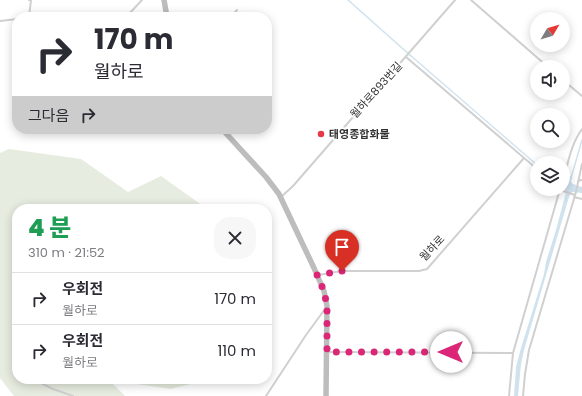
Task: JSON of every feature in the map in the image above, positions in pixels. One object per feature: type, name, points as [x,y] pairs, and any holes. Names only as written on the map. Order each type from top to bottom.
[{"type":"street","points":[[164,0],[167,12]]},
{"type":"street","points":[[227,134],[266,177],[280,197],[324,291],[327,306],[326,396]]},
{"type":"lane","points":[[29,0],[31,0],[30,12]]},
{"type":"lane","points":[[131,12],[142,0]]},
{"type":"lane","name":"월하로893번길","points":[[280,197],[288,191],[455,0]]},
{"type":"lane","points":[[471,0],[540,60]]},
{"type":"lane","points":[[0,21],[12,20]]},
{"type":"lane","points":[[406,56],[530,163]]},
{"type":"lane","points":[[570,86],[582,96]]},
{"type":"lane","points":[[570,156],[572,148],[582,129]]},
{"type":"lane","name":"월하로","points":[[317,275],[342,271],[406,272],[423,271],[427,269],[524,158]]},
{"type":"lane","points":[[523,396],[526,364],[532,339],[575,195],[582,164]]},
{"type":"lane","points":[[578,182],[582,180]]},
{"type":"lane","points":[[570,193],[582,199]]},
{"type":"lane","points":[[509,396],[513,353],[559,196]]},
{"type":"lane","points":[[266,396],[327,306]]},
{"type":"lane","points":[[327,352],[513,353]]},
{"type":"lane","points":[[44,384],[73,396]]},
{"type":"shaded area","points":[[9,149],[81,159],[128,192],[161,176],[200,204],[12,204],[12,384],[113,384],[125,396],[14,396],[0,378],[0,153]]},
{"type":"shaded area","points":[[137,384],[190,384],[171,389]]},
{"type":"water","points":[[409,55],[411,55],[530,158],[530,160]]},
{"type":"water","points":[[570,176],[572,177],[571,182],[573,184],[582,187],[582,193],[572,192],[570,195]]},
{"type":"water","points":[[565,196],[570,196],[524,350],[518,396],[514,396],[516,367]]},
{"type":"waterway","points":[[348,0],[411,56]]},
{"type":"waterway","points":[[571,178],[582,140]]},
{"type":"place","name":"태영종합화물","points":[[321,134]]},
{"type":"route","points":[[342,271],[317,275],[324,291],[327,306],[327,352],[451,352]]}]
